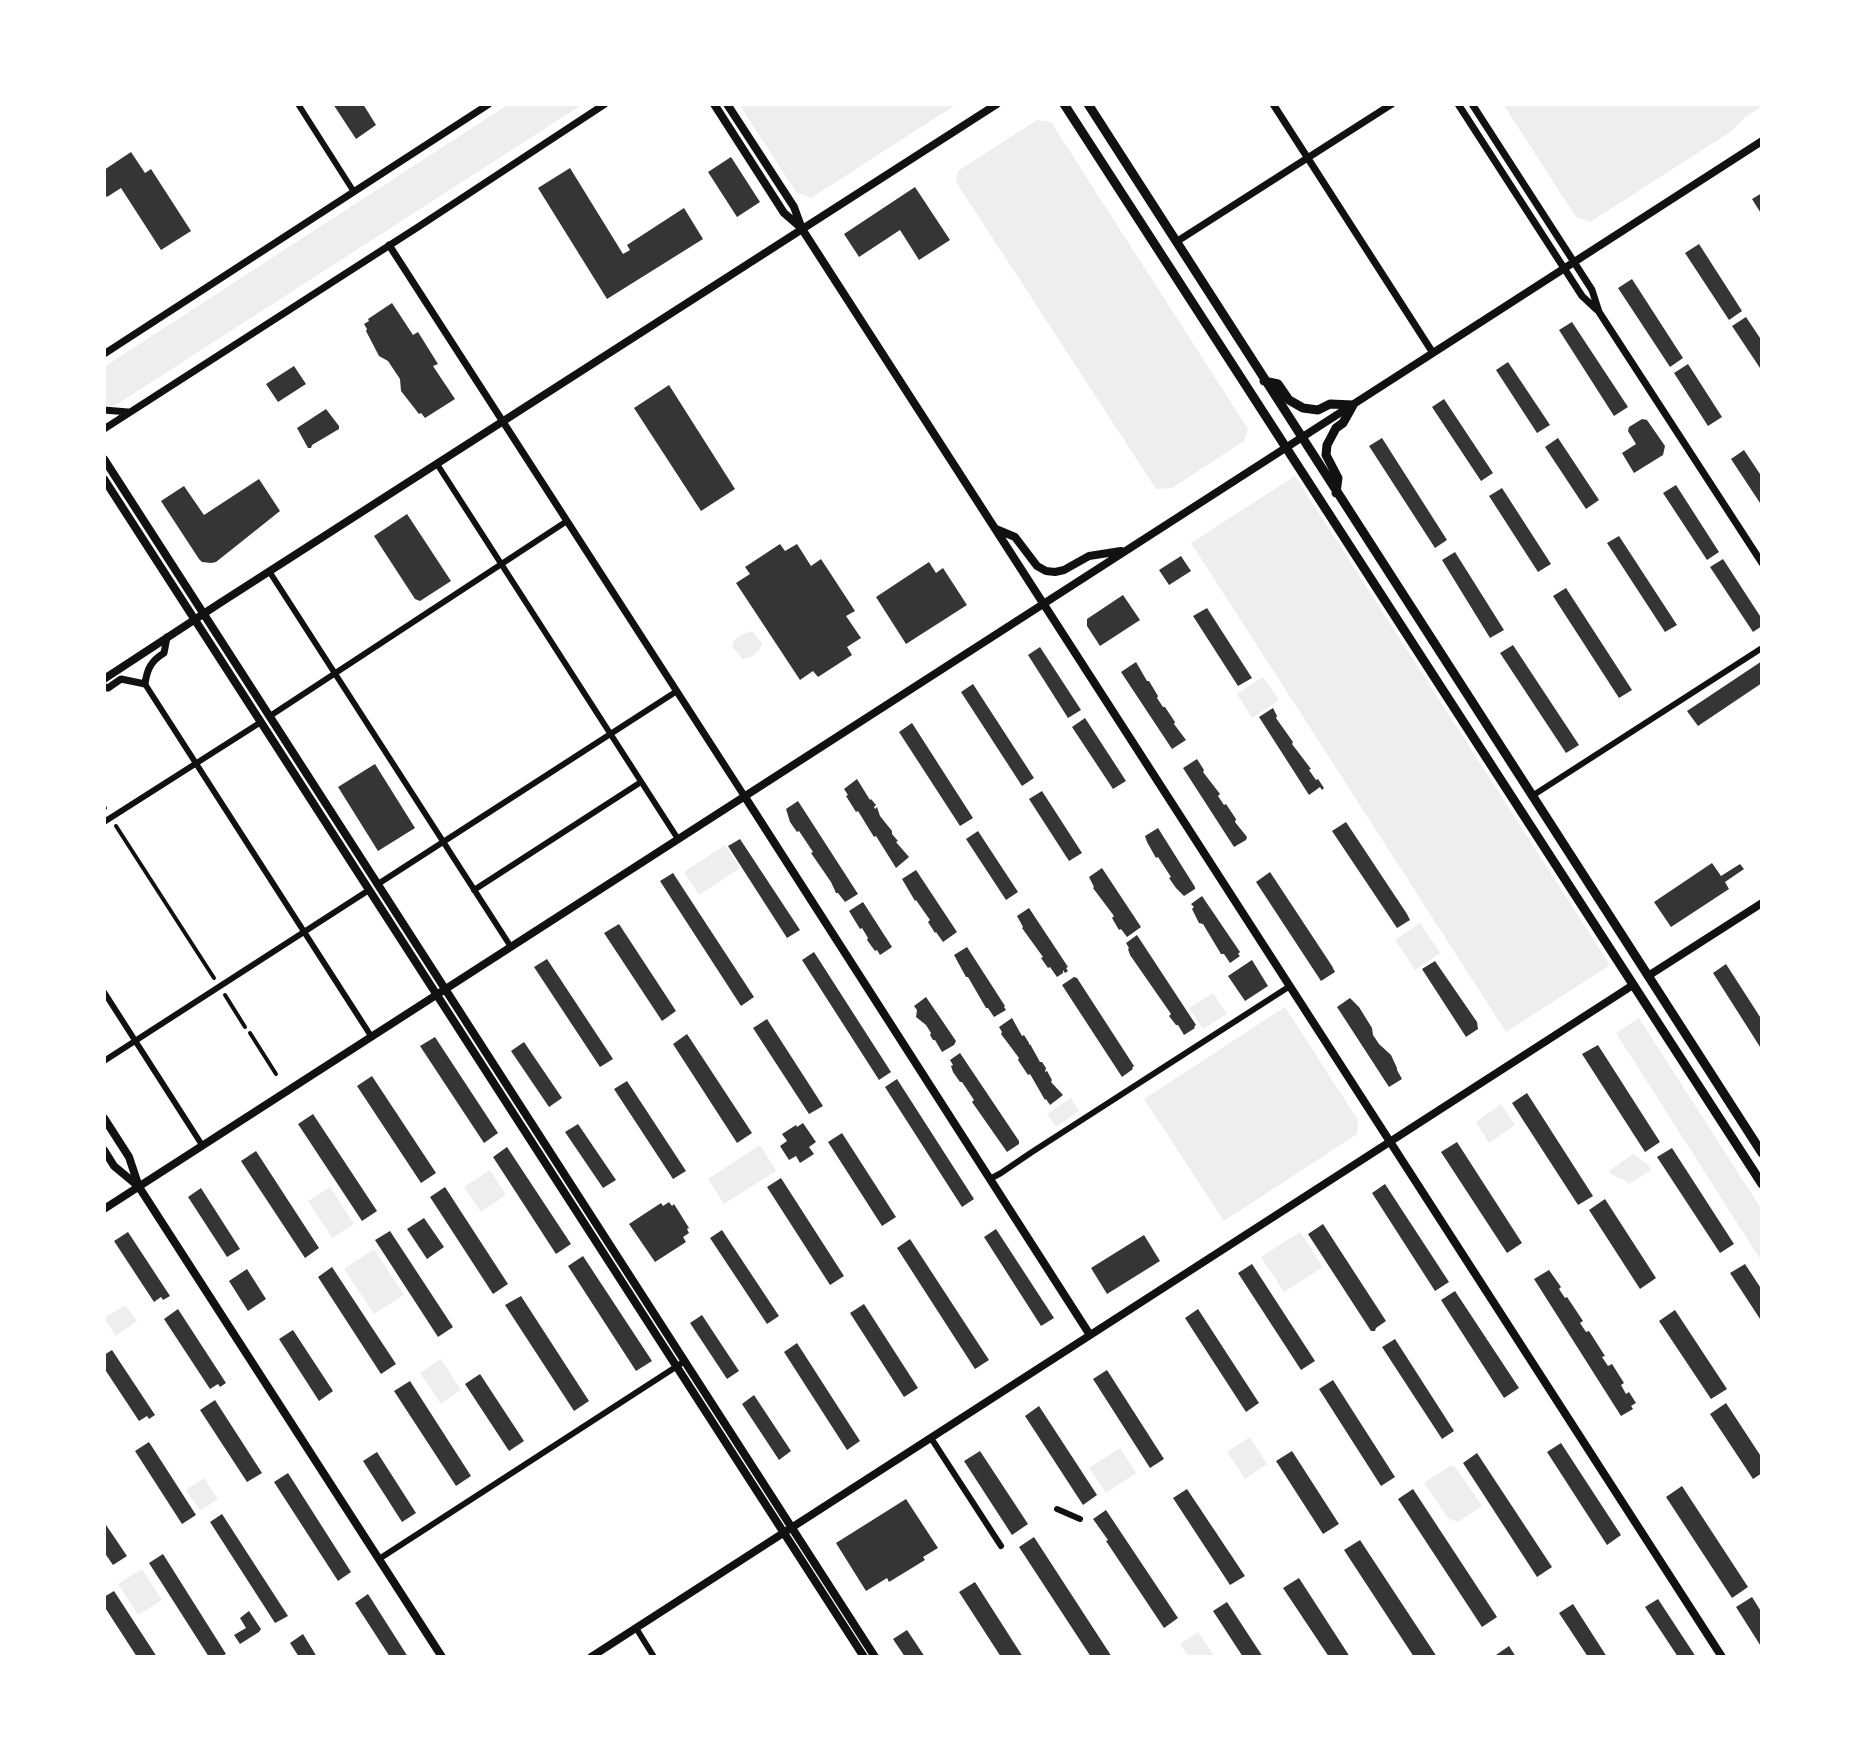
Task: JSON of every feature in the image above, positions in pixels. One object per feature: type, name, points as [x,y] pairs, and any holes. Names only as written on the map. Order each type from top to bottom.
[{"type":"main road","points":[[714,104],[784,213],[802,229]]},
{"type":"main road","points":[[727,104],[794,207],[802,229],[1722,1657]]},
{"type":"main road","points":[[104,679],[997,104]]},
{"type":"main road","points":[[1064,104],[1762,1184]]},
{"type":"main road","points":[[1088,104],[1762,1153]]},
{"type":"main road","points":[[104,1209],[1762,141]]},
{"type":"main road","points":[[1264,381],[1278,384],[1289,400],[1303,408],[1318,410],[1330,404],[1353,405]]},
{"type":"main road","points":[[1336,493],[1338,478],[1326,455],[1327,445],[1353,405]]},
{"type":"main road","points":[[104,459],[378,884],[441,991],[864,1657]]},
{"type":"main road","points":[[104,479],[369,890],[441,991]]},
{"type":"main road","points":[[995,528],[1015,537],[1037,566],[1046,571],[1064,570],[1089,556],[1126,550]]},
{"type":"main road","points":[[745,797],[1090,1335]]},
{"type":"main road","points":[[1648,976],[1762,903]]},
{"type":"main road","points":[[591,1657],[1633,985]]},
{"type":"main road","points":[[104,1118],[129,1157],[139,1187],[442,1657]]},
{"type":"main road","points":[[104,1150],[114,1166],[139,1187]]},
{"type":"main road","points":[[680,1364],[792,1527],[875,1657]]},
{"type":"street","points":[[298,104],[354,192]]},
{"type":"street","points":[[104,354],[489,104]]},
{"type":"street","points":[[104,429],[605,104]]},
{"type":"street","points":[[1273,104],[1433,353]]},
{"type":"street","points":[[1176,242],[1392,104]]},
{"type":"street","points":[[1458,104],[1582,296],[1599,312],[1762,563]]},
{"type":"street","points":[[1472,104],[1592,290],[1599,312]]},
{"type":"street","points":[[389,245],[745,797]]},
{"type":"street","points":[[104,410],[130,412]]},
{"type":"street","points":[[437,464],[678,839]]},
{"type":"street","points":[[270,716],[567,521]]},
{"type":"street","points":[[269,571],[511,947]]},
{"type":"street","points":[[167,637],[164,653],[154,659],[145,684],[371,1036]]},
{"type":"street","points":[[1532,796],[1762,648]]},
{"type":"street","points":[[104,687],[108,688],[121,679],[145,684]]},
{"type":"street","points":[[378,884],[677,691]]},
{"type":"street","points":[[104,822],[261,722]]},
{"type":"street","points":[[474,890],[641,782]]},
{"type":"street","points":[[116,826],[214,978]]},
{"type":"street","points":[[104,1061],[369,890]]},
{"type":"street","points":[[1633,985],[1648,976]]},
{"type":"street","points":[[990,1179],[1290,986]]},
{"type":"street","points":[[104,992],[202,1145]]},
{"type":"street","points":[[225,995],[245,1027]]},
{"type":"street","points":[[250,1033],[276,1074]]},
{"type":"street","points":[[379,1559],[680,1364]]},
{"type":"street","points":[[931,1438],[1001,1546]]},
{"type":"street","points":[[1057,1509],[1080,1519]]},
{"type":"street","points":[[636,1628],[654,1657]]},
{"type":"shaded area","points":[[509,104],[583,104],[119,403],[104,405],[104,367]]},
{"type":"shaded area","points":[[739,104],[957,104],[811,198],[796,192]]},
{"type":"shaded area","points":[[1503,104],[1762,106],[1745,117],[1732,131],[1590,222],[1576,217]]},
{"type":"shaded area","points":[[1037,120],[1051,122],[1248,429],[1244,441],[1172,488],[1156,489],[956,182],[958,171]]},
{"type":"shaded area","points":[[1295,476],[1610,965],[1506,1032],[1191,543]]},
{"type":"shaded area","points":[[752,631],[762,644],[755,654],[743,659],[733,648],[733,642]]},
{"type":"shaded area","points":[[1263,677],[1279,700],[1252,718],[1237,694]]},
{"type":"shaded area","points":[[725,845],[740,868],[699,895],[684,872]]},
{"type":"shaded area","points":[[1420,923],[1440,953],[1415,970],[1395,940]]},
{"type":"shaded area","points":[[1213,993],[1227,1014],[1203,1029],[1189,1008]]},
{"type":"shaded area","points":[[1285,1007],[1358,1120],[1357,1134],[1224,1221],[1144,1099]]},
{"type":"shaded area","points":[[1639,1018],[1762,1210],[1762,1262],[1616,1033]]},
{"type":"shaded area","points":[[1071,1098],[1079,1111],[1056,1127],[1047,1114]]},
{"type":"shaded area","points":[[1501,1104],[1515,1125],[1489,1143],[1476,1122]]},
{"type":"shaded area","points":[[760,1145],[776,1171],[724,1204],[708,1179]]},
{"type":"shaded area","points":[[1633,1154],[1651,1170],[1629,1184],[1609,1171]]},
{"type":"shaded area","points":[[490,1170],[506,1195],[481,1212],[464,1187]]},
{"type":"shaded area","points":[[330,1187],[354,1224],[332,1238],[308,1201]]},
{"type":"shaded area","points":[[1300,1232],[1323,1267],[1284,1292],[1261,1257]]},
{"type":"shaded area","points":[[374,1249],[404,1295],[374,1314],[344,1269]]},
{"type":"shaded area","points":[[124,1306],[137,1321],[116,1336],[104,1318]]},
{"type":"shaded area","points":[[441,1359],[461,1390],[441,1404],[420,1373]]},
{"type":"shaded area","points":[[1250,1437],[1267,1464],[1245,1479],[1227,1452]]},
{"type":"shaded area","points":[[1120,1448],[1136,1473],[1106,1493],[1089,1468]]},
{"type":"shaded area","points":[[1451,1465],[1482,1506],[1458,1522],[1448,1518],[1424,1483]]},
{"type":"shaded area","points":[[204,1478],[218,1499],[200,1511],[186,1490]]},
{"type":"shaded area","points":[[142,1569],[162,1600],[138,1615],[118,1584]]},
{"type":"shaded area","points":[[1198,1632],[1215,1657],[1189,1657],[1180,1644]]},
{"type":"building","points":[[333,104],[363,104],[376,125],[356,139]]},
{"type":"building","points":[[131,152],[145,173],[151,169],[191,231],[161,250],[121,188],[107,197],[104,193],[104,170]]},
{"type":"building","points":[[731,157],[760,202],[737,217],[708,172]]},
{"type":"building","points":[[570,168],[623,254],[630,250],[627,245],[684,208],[703,239],[607,299],[538,188]]},
{"type":"building","points":[[915,187],[950,240],[919,260],[900,230],[859,257],[844,234]]},
{"type":"building","points":[[1762,193],[1762,215],[1752,199]]},
{"type":"building","points":[[1699,244],[1742,311],[1729,320],[1685,253]]},
{"type":"building","points":[[1632,279],[1683,358],[1670,367],[1618,288]]},
{"type":"building","points":[[392,303],[413,335],[418,332],[438,364],[433,366],[455,399],[425,418],[401,391],[400,379],[388,361],[379,356],[366,331],[364,324],[368,319]]},
{"type":"building","points":[[1746,317],[1762,341],[1762,371],[1732,326]]},
{"type":"building","points":[[1572,322],[1628,407],[1614,416],[1559,330]]},
{"type":"building","points":[[1508,362],[1550,425],[1537,433],[1496,370]]},
{"type":"building","points":[[1688,364],[1722,417],[1708,426],[1674,373]]},
{"type":"building","points":[[294,366],[306,384],[278,402],[266,384]]},
{"type":"building","points":[[669,385],[735,489],[701,511],[634,408]]},
{"type":"building","points":[[1444,399],[1493,473],[1481,481],[1432,407]]},
{"type":"building","points":[[326,409],[339,429],[308,448],[297,428]]},
{"type":"building","points":[[1642,419],[1647,420],[1665,446],[1663,455],[1634,473],[1622,453],[1636,444],[1628,431]]},
{"type":"building","points":[[1382,438],[1447,540],[1435,548],[1369,446]]},
{"type":"building","points":[[1558,438],[1599,500],[1586,509],[1545,447]]},
{"type":"building","points":[[1744,450],[1762,477],[1762,506],[1731,459]]},
{"type":"building","points":[[259,479],[280,511],[216,562],[202,562],[161,501],[184,486],[204,515]]},
{"type":"building","points":[[1676,485],[1719,552],[1707,560],[1663,493]]},
{"type":"building","points":[[1502,488],[1551,564],[1538,572],[1489,496]]},
{"type":"building","points":[[407,514],[451,581],[420,601],[415,599],[374,536]]},
{"type":"building","points":[[1619,536],[1677,625],[1665,632],[1607,543]]},
{"type":"building","points":[[780,544],[785,551],[797,544],[811,566],[821,559],[855,611],[846,616],[861,638],[847,647],[852,655],[818,677],[813,671],[800,680],[736,583],[750,574],[745,567]]},
{"type":"building","points":[[1455,552],[1504,630],[1490,638],[1442,560]]},
{"type":"building","points":[[1181,556],[1191,571],[1169,585],[1159,570]]},
{"type":"building","points":[[1723,559],[1762,619],[1762,626],[1753,632],[1710,567]]},
{"type":"building","points":[[929,562],[936,573],[943,568],[967,605],[906,644],[876,597]]},
{"type":"building","points":[[1566,588],[1632,690],[1619,698],[1553,596]]},
{"type":"building","points":[[1123,595],[1140,620],[1100,646],[1087,626],[1087,619]]},
{"type":"building","points":[[1207,608],[1252,678],[1238,686],[1193,616]]},
{"type":"building","points":[[1513,645],[1579,745],[1566,753],[1500,653]]},
{"type":"building","points":[[1040,647],[1081,710],[1068,718],[1028,655]]},
{"type":"building","points":[[1762,661],[1762,683],[1698,726],[1687,711]]},
{"type":"building","points":[[1136,662],[1186,740],[1172,749],[1121,672]]},
{"type":"building","points":[[973,684],[1034,778],[1022,786],[961,692]]},
{"type":"building","points":[[1273,708],[1292,744],[1324,788],[1322,790],[1320,787],[1309,795],[1259,717]]},
{"type":"building","points":[[1085,718],[1126,781],[1113,789],[1072,727]]},
{"type":"building","points":[[912,723],[973,818],[960,826],[899,732]]},
{"type":"building","points":[[1197,759],[1247,837],[1234,847],[1183,768]]},
{"type":"building","points":[[375,764],[415,828],[378,851],[338,787]]},
{"type":"building","points":[[857,779],[876,805],[875,809],[877,807],[896,842],[909,857],[896,868],[846,796],[844,789]]},
{"type":"building","points":[[1042,791],[1082,853],[1069,861],[1029,799]]},
{"type":"building","points":[[798,801],[858,894],[845,902],[790,822],[786,809]]},
{"type":"building","points":[[1346,822],[1410,920],[1397,928],[1332,831]]},
{"type":"building","points":[[1158,828],[1195,887],[1184,896],[1147,842],[1145,836]]},
{"type":"building","points":[[978,831],[1018,892],[1006,900],[966,839]]},
{"type":"building","points":[[740,839],[800,930],[787,938],[728,846]]},
{"type":"building","points":[[1712,863],[1721,876],[1740,864],[1744,869],[1725,882],[1729,889],[1671,927],[1654,902]]},
{"type":"building","points":[[1102,868],[1141,927],[1127,937],[1119,930],[1112,918],[1114,916],[1093,888],[1089,877]]},
{"type":"building","points":[[916,870],[957,932],[943,942],[902,879]]},
{"type":"building","points":[[1270,872],[1335,972],[1321,981],[1256,882]]},
{"type":"building","points":[[673,873],[754,997],[741,1006],[660,881]]},
{"type":"building","points":[[1202,896],[1240,952],[1240,956],[1230,963],[1192,909],[1191,904]]},
{"type":"building","points":[[863,902],[892,947],[880,955],[849,911]]},
{"type":"building","points":[[1029,908],[1068,967],[1068,971],[1065,973],[1063,970],[1057,977],[1041,958],[1017,916]]},
{"type":"building","points":[[619,924],[676,1011],[662,1021],[604,933]]},
{"type":"building","points":[[1137,935],[1196,1025],[1184,1035],[1130,955],[1126,943]]},
{"type":"building","points":[[967,947],[1005,1006],[1006,1010],[994,1017],[954,955]]},
{"type":"building","points":[[814,952],[891,1072],[879,1080],[802,960]]},
{"type":"building","points":[[547,959],[613,1059],[600,1067],[534,967]]},
{"type":"building","points":[[1252,960],[1268,986],[1245,1001],[1228,976]]},
{"type":"building","points":[[1435,961],[1477,1022],[1478,1029],[1466,1037],[1422,969]]},
{"type":"building","points":[[1726,964],[1762,1020],[1762,1050],[1713,973]]},
{"type":"building","points":[[1074,977],[1134,1066],[1122,1077],[1062,985]]},
{"type":"building","points":[[926,997],[956,1041],[942,1052],[926,1025],[916,1017],[914,1006]]},
{"type":"building","points":[[1350,998],[1359,1007],[1379,1044],[1391,1055],[1402,1079],[1389,1087],[1337,1007]]},
{"type":"building","points":[[1012,1018],[1046,1068],[1051,1082],[1063,1095],[1050,1105],[1001,1034],[999,1027]]},
{"type":"building","points":[[767,1019],[823,1106],[809,1114],[753,1028]]},
{"type":"building","points":[[687,1034],[752,1133],[737,1143],[673,1044]]},
{"type":"building","points":[[435,1037],[498,1133],[484,1143],[420,1046]]},
{"type":"building","points":[[524,1042],[562,1098],[549,1107],[511,1051]]},
{"type":"building","points":[[1598,1045],[1660,1142],[1645,1152],[1582,1054]]},
{"type":"building","points":[[960,1053],[1019,1141],[1007,1152],[953,1072],[950,1060]]},
{"type":"building","points":[[372,1076],[436,1173],[421,1183],[357,1086]]},
{"type":"building","points":[[897,1079],[974,1199],[962,1207],[885,1087]]},
{"type":"building","points":[[627,1081],[686,1171],[673,1179],[614,1089]]},
{"type":"building","points":[[1527,1093],[1593,1196],[1578,1205],[1512,1103]]},
{"type":"building","points":[[313,1114],[377,1211],[362,1221],[298,1124]]},
{"type":"building","points":[[803,1123],[816,1142],[809,1147],[814,1154],[800,1163],[796,1156],[789,1160],[780,1146],[787,1141],[782,1134]]},
{"type":"building","points":[[578,1124],[616,1180],[603,1188],[565,1132]]},
{"type":"building","points":[[842,1133],[896,1217],[882,1226],[828,1142]]},
{"type":"building","points":[[1457,1142],[1522,1243],[1507,1253],[1441,1152]]},
{"type":"building","points":[[507,1147],[571,1244],[556,1254],[493,1157]]},
{"type":"building","points":[[1672,1148],[1734,1244],[1720,1253],[1657,1157]]},
{"type":"building","points":[[256,1151],[319,1248],[305,1258],[241,1161]]},
{"type":"building","points":[[781,1178],[844,1276],[830,1285],[767,1187]]},
{"type":"building","points":[[1385,1184],[1449,1282],[1435,1291],[1372,1193]]},
{"type":"building","points":[[445,1187],[508,1284],[493,1294],[430,1197]]},
{"type":"building","points":[[201,1188],[240,1249],[227,1257],[188,1197]]},
{"type":"building","points":[[1605,1199],[1656,1278],[1640,1289],[1589,1210]]},
{"type":"building","points":[[669,1202],[672,1206],[674,1204],[689,1233],[683,1237],[686,1242],[655,1262],[629,1224],[661,1203],[663,1206]]},
{"type":"building","points":[[424,1218],[444,1247],[427,1259],[407,1229]]},
{"type":"building","points":[[1323,1224],[1386,1321],[1375,1331],[1371,1331],[1308,1234]]},
{"type":"building","points":[[996,1229],[1054,1318],[1041,1326],[984,1237]]},
{"type":"building","points":[[722,1230],[779,1316],[767,1324],[710,1238]]},
{"type":"building","points":[[390,1231],[453,1327],[438,1337],[375,1240]]},
{"type":"building","points":[[128,1232],[170,1296],[154,1302],[114,1241]]},
{"type":"building","points":[[1144,1235],[1160,1261],[1107,1294],[1091,1268]]},
{"type":"building","points":[[910,1239],[989,1360],[975,1369],[897,1248]]},
{"type":"building","points":[[583,1256],[652,1361],[636,1371],[568,1266]]},
{"type":"building","points":[[1252,1264],[1315,1361],[1301,1370],[1238,1273]]},
{"type":"building","points":[[1745,1264],[1762,1290],[1762,1322],[1730,1273]]},
{"type":"building","points":[[332,1267],[396,1364],[381,1374],[318,1277]]},
{"type":"building","points":[[247,1269],[266,1299],[248,1311],[229,1281]]},
{"type":"building","points":[[1549,1270],[1583,1321],[1580,1323],[1605,1356],[1602,1357],[1608,1366],[1612,1364],[1624,1383],[1621,1385],[1626,1394],[1629,1392],[1636,1403],[1631,1406],[1633,1409],[1621,1416],[1534,1279]]},
{"type":"building","points":[[1455,1291],[1519,1388],[1504,1398],[1441,1300]]},
{"type":"building","points":[[521,1296],[589,1401],[574,1411],[505,1305]]},
{"type":"building","points":[[864,1304],[918,1388],[904,1397],[850,1313]]},
{"type":"building","points":[[178,1309],[226,1383],[220,1387],[218,1384],[210,1389],[164,1319]]},
{"type":"building","points":[[1198,1309],[1259,1403],[1246,1412],[1185,1318]]},
{"type":"building","points":[[1675,1310],[1727,1389],[1711,1399],[1659,1321]]},
{"type":"building","points":[[702,1315],[739,1371],[727,1379],[690,1323]]},
{"type":"building","points":[[293,1330],[333,1391],[319,1401],[279,1339]]},
{"type":"building","points":[[1395,1339],[1454,1431],[1442,1439],[1382,1347]]},
{"type":"building","points":[[797,1343],[860,1441],[847,1450],[784,1352]]},
{"type":"building","points":[[112,1350],[155,1415],[149,1419],[147,1416],[139,1421],[104,1368],[104,1355]]},
{"type":"building","points":[[1107,1370],[1164,1459],[1150,1468],[1093,1379]]},
{"type":"building","points":[[480,1374],[524,1441],[509,1451],[465,1384]]},
{"type":"building","points":[[1333,1380],[1395,1477],[1381,1486],[1319,1389]]},
{"type":"building","points":[[410,1381],[471,1476],[456,1486],[394,1391]]},
{"type":"building","points":[[754,1395],[791,1451],[779,1460],[742,1404]]},
{"type":"building","points":[[215,1400],[262,1473],[247,1482],[200,1410]]},
{"type":"building","points":[[1726,1403],[1762,1458],[1762,1473],[1753,1479],[1710,1414]]},
{"type":"building","points":[[1039,1406],[1097,1495],[1083,1505],[1025,1416]]},
{"type":"building","points":[[149,1442],[196,1515],[182,1524],[135,1451]]},
{"type":"building","points":[[1561,1443],[1621,1535],[1607,1545],[1547,1452]]},
{"type":"building","points":[[980,1451],[1028,1524],[1012,1535],[964,1461]]},
{"type":"building","points":[[1292,1451],[1339,1524],[1323,1534],[1276,1461]]},
{"type":"building","points":[[377,1452],[416,1513],[402,1522],[363,1461]]},
{"type":"building","points":[[1477,1453],[1552,1567],[1537,1577],[1463,1463]]},
{"type":"building","points":[[288,1473],[351,1572],[338,1581],[274,1482]]},
{"type":"building","points":[[1682,1486],[1748,1587],[1732,1598],[1666,1497]]},
{"type":"building","points":[[1187,1489],[1245,1576],[1230,1585],[1173,1498]]},
{"type":"building","points":[[1413,1489],[1497,1617],[1482,1627],[1398,1499]]},
{"type":"building","points":[[906,1499],[938,1548],[923,1557],[925,1560],[889,1582],[887,1578],[866,1591],[836,1543]]},
{"type":"building","points":[[1106,1510],[1178,1618],[1164,1628],[1093,1519]]},
{"type":"building","points":[[222,1514],[288,1616],[275,1623],[210,1522]]},
{"type":"building","points":[[104,1522],[127,1556],[113,1565],[104,1552]]},
{"type":"building","points":[[1034,1537],[1112,1657],[1091,1657],[1019,1547]]},
{"type":"building","points":[[1360,1540],[1437,1657],[1414,1657],[1344,1550]]},
{"type":"building","points":[[163,1554],[226,1654],[209,1657],[149,1563]]},
{"type":"building","points":[[1299,1578],[1350,1657],[1329,1657],[1283,1588]]},
{"type":"building","points":[[975,1582],[1023,1657],[1001,1657],[959,1592]]},
{"type":"building","points":[[114,1591],[157,1657],[137,1657],[104,1606],[104,1597]]},
{"type":"building","points":[[368,1594],[408,1657],[390,1657],[355,1603]]},
{"type":"building","points":[[1752,1597],[1762,1613],[1762,1648],[1736,1607]]},
{"type":"building","points":[[1658,1599],[1696,1657],[1678,1657],[1645,1607]]},
{"type":"building","points":[[1227,1602],[1263,1657],[1243,1657],[1213,1611]]},
{"type":"building","points":[[1573,1604],[1607,1657],[1588,1657],[1559,1613]]},
{"type":"building","points":[[249,1611],[261,1629],[240,1644],[234,1635],[246,1628],[240,1618]]},
{"type":"building","points":[[907,1630],[925,1657],[905,1657],[893,1639]]},
{"type":"building","points":[[303,1634],[317,1657],[299,1657],[290,1643]]},
{"type":"building","points":[[1509,1646],[1516,1657],[1497,1657],[1496,1655]]}]
